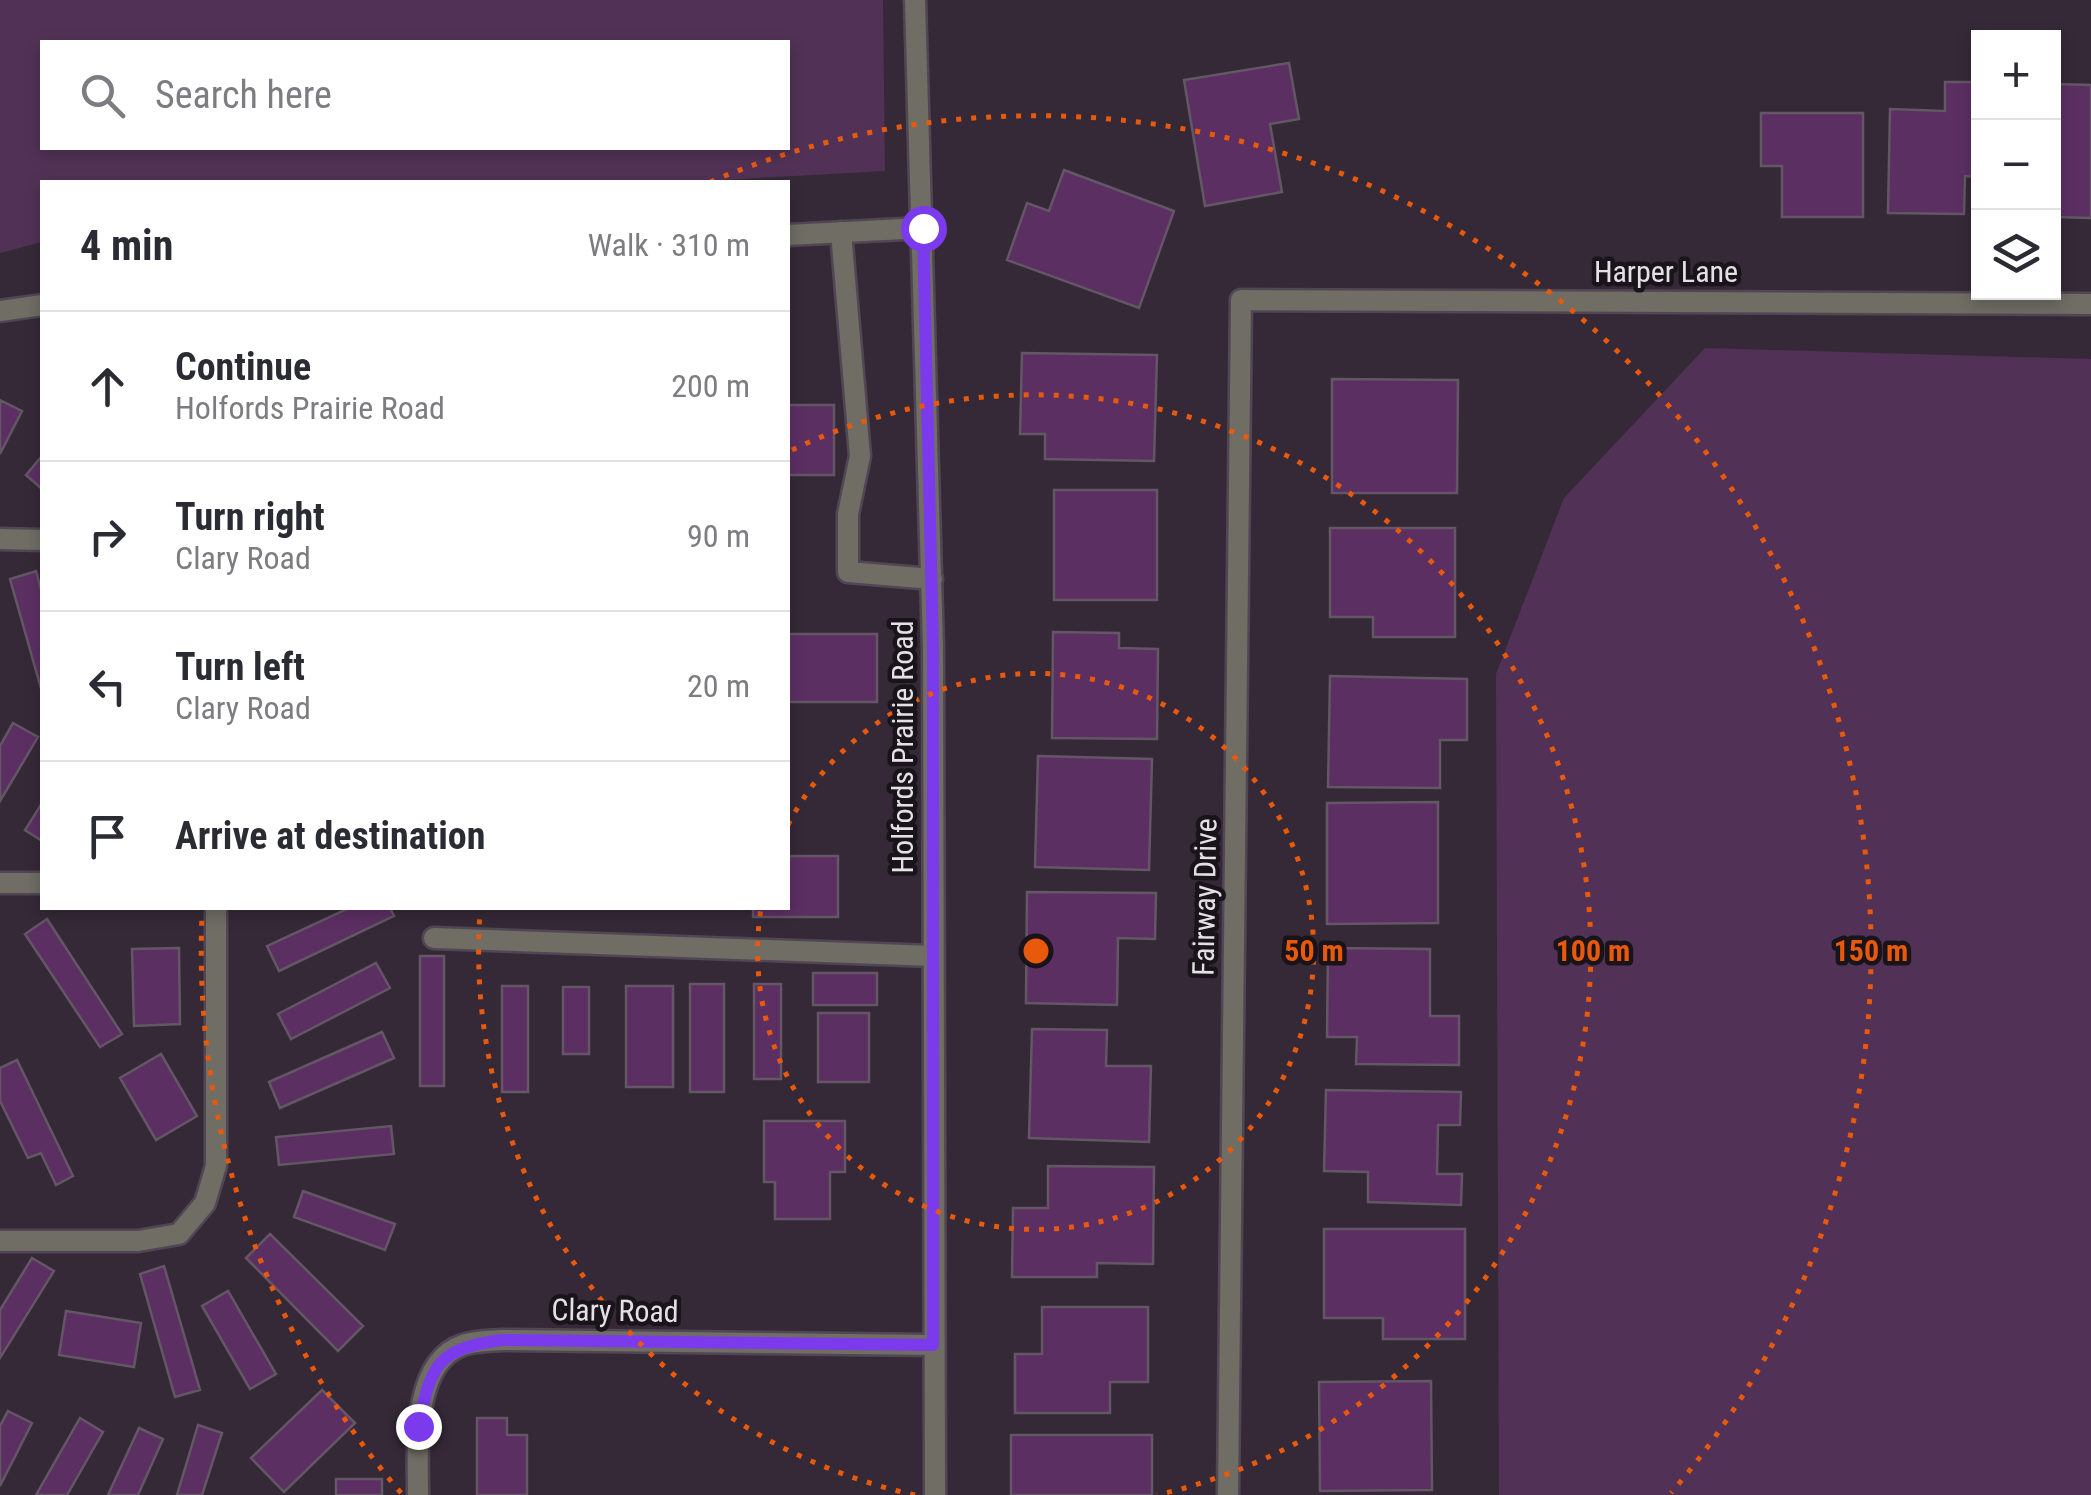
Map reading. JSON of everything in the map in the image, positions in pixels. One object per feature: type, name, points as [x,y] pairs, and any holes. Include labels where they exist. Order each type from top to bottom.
[{"type":"street","name":"Holfords Prairie Road","points":[[915,0],[932,578],[935,1495]]},
{"type":"street","points":[[790,235],[923,228]]},
{"type":"street","points":[[841,232],[860,456],[848,514],[848,572],[932,578]]},
{"type":"street","name":"Harper Lane","points":[[1241,300],[2091,304]]},
{"type":"street","name":"Fairway Drive","points":[[1228,1495],[1241,300]]},
{"type":"street","points":[[0,310],[40,305]]},
{"type":"street","points":[[0,539],[40,540]]},
{"type":"street","points":[[0,883],[40,883]]},
{"type":"street","points":[[0,1241],[138,1241],[179,1234],[205,1203],[216,1166],[216,910]]},
{"type":"street","points":[[434,938],[933,956]]},
{"type":"street","name":"Clary Road","points":[[418,1495],[418,1426],[429,1376],[459,1346],[502,1340],[933,1345]]},
{"type":"shaded area","points":[[0,0],[883,0],[885,171],[721,180],[40,180],[40,243],[0,253]]},
{"type":"shaded area","points":[[1705,348],[2091,359],[2091,1495],[1499,1495],[1496,674],[1564,498]]},
{"type":"building","points":[[1289,63],[1299,119],[1270,124],[1282,192],[1205,206],[1184,80]]},
{"type":"building","points":[[1945,82],[1971,82],[1971,176],[1965,176],[1964,214],[1888,213],[1890,109],[1945,111]]},
{"type":"building","points":[[2061,84],[2091,85],[2091,218],[2061,217]]},
{"type":"building","points":[[1761,113],[1863,113],[1863,217],[1782,217],[1782,166],[1761,166]]},
{"type":"building","points":[[1064,170],[1174,211],[1139,308],[1007,260],[1027,203],[1049,211]]},
{"type":"building","points":[[1022,353],[1157,355],[1154,461],[1045,459],[1045,434],[1020,434]]},
{"type":"building","points":[[1332,379],[1458,380],[1457,493],[1332,493]]},
{"type":"building","points":[[0,400],[22,411],[0,454]]},
{"type":"building","points":[[790,405],[834,405],[834,475],[790,475]]},
{"type":"building","points":[[40,458],[40,487],[26,475]]},
{"type":"building","points":[[1054,490],[1157,490],[1157,600],[1054,600]]},
{"type":"building","points":[[1330,528],[1455,528],[1455,637],[1373,637],[1373,617],[1330,617]]},
{"type":"building","points":[[36,571],[40,586],[40,685],[10,579]]},
{"type":"building","points":[[1053,632],[1119,633],[1119,648],[1158,649],[1157,739],[1052,738]]},
{"type":"building","points":[[790,634],[877,634],[877,702],[790,702]]},
{"type":"building","points":[[1330,676],[1467,679],[1467,740],[1440,740],[1440,788],[1328,787]]},
{"type":"building","points":[[13,723],[38,737],[0,801],[0,746]]},
{"type":"building","points":[[1038,756],[1152,759],[1149,870],[1035,867]]},
{"type":"building","points":[[1438,802],[1438,923],[1327,924],[1327,803]]},
{"type":"building","points":[[40,806],[40,840],[25,830]]},
{"type":"building","points":[[790,856],[838,856],[838,917],[753,917],[753,910],[790,910]]},
{"type":"building","points":[[1027,892],[1156,893],[1155,939],[1118,938],[1117,1005],[1026,1003]]},
{"type":"building","points":[[345,910],[391,910],[394,916],[279,971],[267,946]]},
{"type":"building","points":[[47,919],[122,1034],[100,1047],[25,934]]},
{"type":"building","points":[[179,948],[180,1024],[134,1026],[132,949]]},
{"type":"building","points":[[1328,948],[1430,949],[1430,1016],[1459,1016],[1459,1065],[1356,1064],[1357,1037],[1327,1037]]},
{"type":"building","points":[[420,956],[444,956],[444,1086],[420,1086]]},
{"type":"building","points":[[376,963],[390,988],[291,1039],[278,1014]]},
{"type":"building","points":[[813,973],[877,973],[877,1005],[813,1005]]},
{"type":"building","points":[[690,984],[724,984],[724,1092],[690,1092]]},
{"type":"building","points":[[754,984],[781,984],[781,1079],[754,1079]]},
{"type":"building","points":[[502,986],[528,986],[528,1092],[502,1092]]},
{"type":"building","points":[[626,986],[673,986],[673,1087],[626,1087]]},
{"type":"building","points":[[563,987],[589,987],[589,1054],[563,1054]]},
{"type":"building","points":[[818,1013],[869,1013],[869,1082],[818,1082]]},
{"type":"building","points":[[1032,1029],[1107,1030],[1106,1066],[1151,1066],[1149,1142],[1029,1138]]},
{"type":"building","points":[[382,1032],[394,1058],[280,1108],[269,1082]]},
{"type":"building","points":[[161,1054],[197,1116],[156,1140],[120,1078]]},
{"type":"building","points":[[17,1060],[73,1176],[56,1185],[41,1153],[28,1158],[0,1101],[0,1068]]},
{"type":"building","points":[[1326,1090],[1461,1092],[1460,1125],[1438,1125],[1437,1174],[1462,1174],[1461,1205],[1368,1202],[1368,1172],[1324,1171]]},
{"type":"building","points":[[764,1121],[845,1121],[845,1172],[830,1172],[830,1219],[775,1219],[775,1182],[764,1182]]},
{"type":"building","points":[[391,1126],[394,1154],[279,1165],[276,1137]]},
{"type":"building","points":[[1048,1166],[1154,1167],[1153,1264],[1097,1263],[1097,1277],[1012,1277],[1013,1208],[1048,1208]]},
{"type":"building","points":[[303,1191],[395,1224],[385,1250],[294,1217]]},
{"type":"building","points":[[1324,1229],[1465,1229],[1465,1339],[1383,1339],[1383,1318],[1324,1318]]},
{"type":"building","points":[[270,1234],[363,1326],[338,1351],[246,1258]]},
{"type":"building","points":[[32,1258],[54,1271],[0,1358],[0,1310]]},
{"type":"building","points":[[164,1266],[200,1390],[175,1397],[140,1274]]},
{"type":"building","points":[[228,1291],[276,1374],[250,1389],[202,1306]]},
{"type":"building","points":[[1042,1307],[1148,1307],[1148,1382],[1110,1382],[1110,1413],[1015,1413],[1015,1354],[1042,1354]]},
{"type":"building","points":[[66,1311],[141,1323],[134,1367],[59,1355]]},
{"type":"building","points":[[1431,1381],[1432,1490],[1320,1491],[1319,1382]]},
{"type":"building","points":[[322,1390],[355,1423],[284,1492],[251,1458]]},
{"type":"building","points":[[8,1411],[32,1423],[0,1486],[0,1426]]},
{"type":"building","points":[[80,1418],[103,1432],[67,1495],[36,1495]]},
{"type":"building","points":[[477,1418],[507,1418],[507,1435],[527,1435],[527,1495],[477,1495]]},
{"type":"building","points":[[198,1425],[222,1433],[202,1495],[177,1495]]},
{"type":"building","points":[[139,1428],[163,1439],[138,1495],[108,1495]]},
{"type":"building","points":[[1011,1435],[1152,1435],[1152,1495],[1011,1495]]},
{"type":"building","points":[[336,1479],[382,1479],[382,1495],[336,1495]]},
{"type":"route","points":[[418,1426],[429,1376],[459,1346],[502,1340],[933,1345],[933,648],[923,228]]}]
